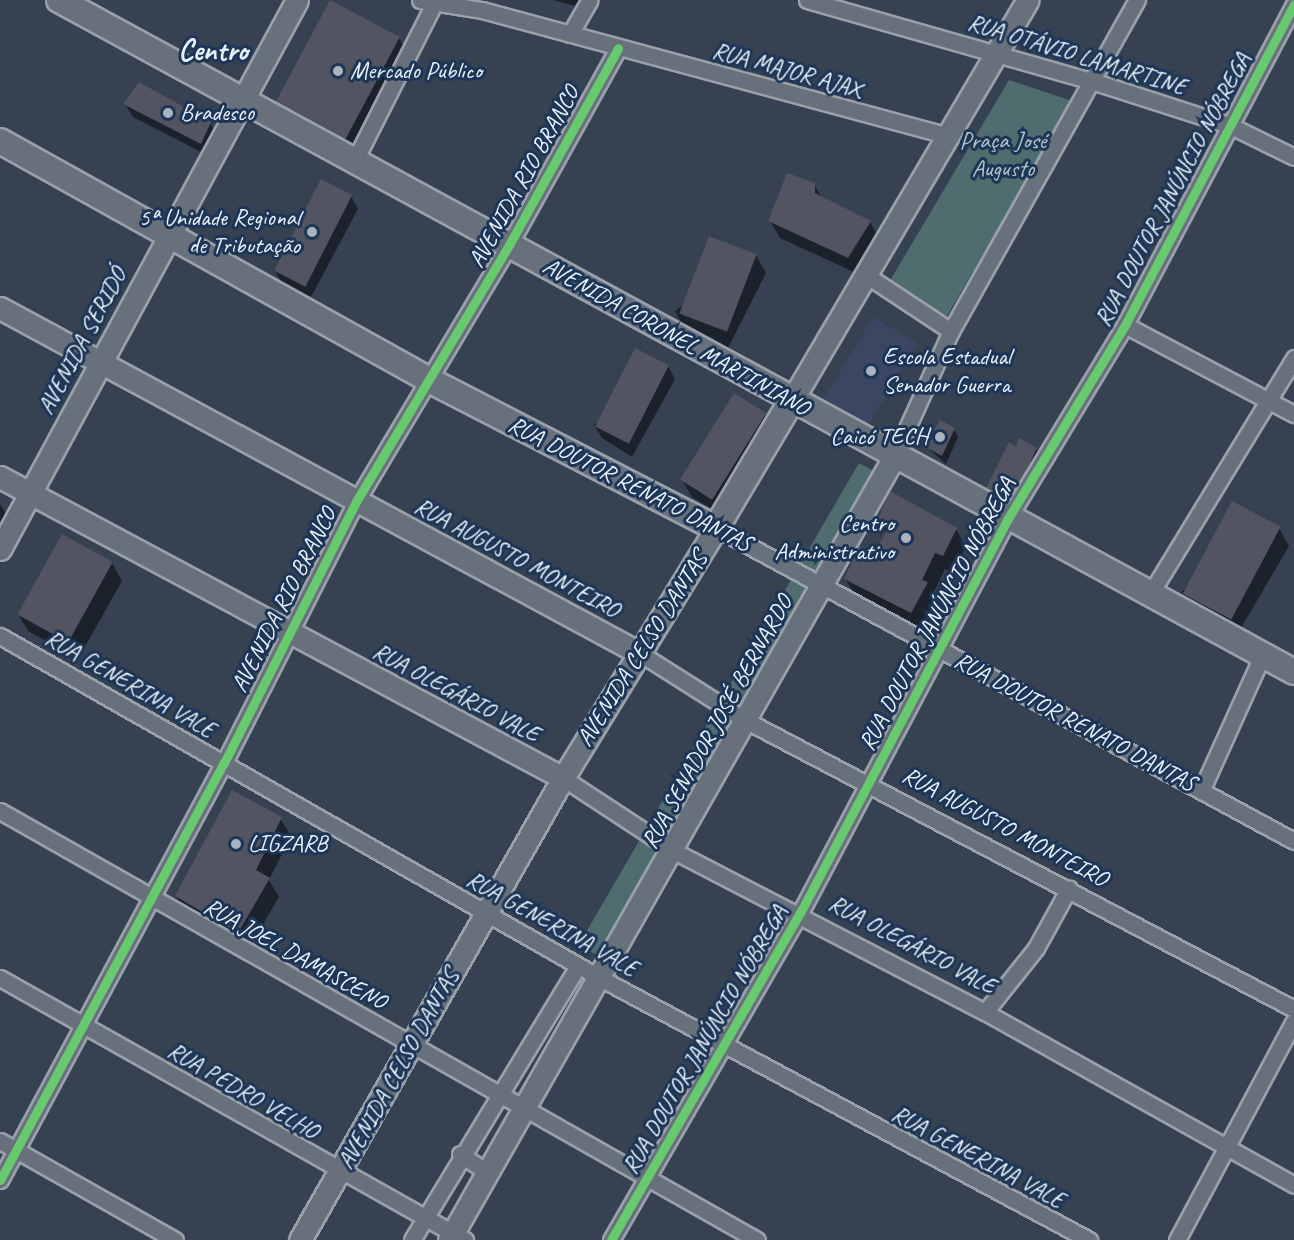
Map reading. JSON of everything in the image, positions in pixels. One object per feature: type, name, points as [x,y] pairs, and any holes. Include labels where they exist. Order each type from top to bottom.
[{"type":"main road","name":"AVENIDA CORONEL MARTINIANO","points":[[59,0],[792,400],[1007,520],[1294,672]]},
{"type":"main road","name":"AVENIDA SERIDÓ","points":[[0,549],[167,234],[243,101],[297,0]]},
{"type":"main road","name":"AVENIDA CELSO DANTAS","points":[[300,1240],[341,1172],[409,1045],[563,778],[641,654],[866,275],[945,135],[1028,0]]},
{"type":"main road","name":"RUA DOUTOR RENATO DANTAS","points":[[0,141],[431,381],[716,528]]},
{"type":"main road","name":"RUA AUGUSTO MONTEIRO","points":[[0,308],[641,654]]},
{"type":"main road","name":"RUA SENADOR JOSÉ BERNARDO","points":[[455,1238],[487,1172],[674,851],[745,720],[894,457]]},
{"type":"main road","name":"RUA OLEGÁRIO VALE","points":[[0,477],[287,633],[563,778]]},
{"type":"street","points":[[570,34],[590,0]]},
{"type":"street","name":"RUA OTÁVIO LAMARTINE","points":[[807,0],[1092,81],[1228,125],[1294,157]]},
{"type":"street","name":"RUA SENADOR JOSÉ BERNARDO","points":[[894,457],[951,331],[1137,0]]},
{"type":"street","points":[[354,162],[430,1]]},
{"type":"street","name":"RUA MAJOR AJAX","points":[[430,1],[482,10],[945,135]]},
{"type":"street","name":"RUA DOUTOR JANÚNCIO NÓBREGA","points":[[611,1240],[650,1177],[723,1042],[800,914],[941,650],[1007,520],[1125,325],[1228,125],[1294,5]]},
{"type":"street","name":"AVENIDA RIO BRANCO","points":[[0,1180],[84,1026],[149,898],[224,763],[287,633],[357,500],[431,381],[509,246],[618,48]]},
{"type":"street","points":[[866,275],[951,331]]},
{"type":"street","points":[[1125,325],[1294,414]]},
{"type":"street","points":[[1149,596],[1270,401],[1294,358]]},
{"type":"street","name":"RUA DOUTOR RENATO DANTAS","points":[[716,528],[1202,789],[1294,841]]},
{"type":"street","name":"RUA GENERINA VALE","points":[[0,636],[578,966],[723,1042],[810,1094],[1089,1240]]},
{"type":"street","name":"RUA AUGUSTO MONTEIRO","points":[[641,654],[745,720],[1069,888],[1294,1009]]},
{"type":"street","points":[[1202,789],[1262,656]]},
{"type":"street","name":"RUA OLEGÁRIO VALE","points":[[563,778],[674,851],[800,914],[985,1012],[1294,1185]]},
{"type":"street","name":"RUA JOEL DAMASCENO","points":[[0,812],[496,1095],[650,1177],[757,1240]]},
{"type":"street","points":[[985,1012],[1036,948],[1069,888]]},
{"type":"street","points":[[412,1240],[460,1154],[578,966]]},
{"type":"street","name":"RUA PEDRO VELHO","points":[[0,978],[424,1218],[455,1238]]},
{"type":"street","points":[[1177,1240],[1225,1146],[1294,1021]]},
{"type":"street","points":[[537,1033],[560,1046]]},
{"type":"street","points":[[0,1141],[175,1240]]},
{"type":"street","points":[[460,1154],[487,1172]]},
{"type":"shaded area","name":"Escola Estadual Senador Guerra","points":[[873,317],[918,344],[868,426],[824,399]]},
{"type":"green space","name":"Praça José Augusto","points":[[1009,80],[1069,100],[1069,109],[947,316],[888,284]]},
{"type":"green space","points":[[859,463],[881,475],[606,959],[578,946]]},
{"type":"building","name":"Mercado Público","points":[[330,0],[400,37],[345,140],[275,103]]},
{"type":"building","name":"Bradesco","points":[[139,82],[211,122],[201,144],[123,104]]},
{"type":"building","points":[[787,173],[815,183],[815,193],[871,221],[848,258],[768,221]]},
{"type":"building","name":"5ª Unidade Regional de Tributação","points":[[321,179],[352,195],[305,287],[274,271]]},
{"type":"building","points":[[709,236],[757,254],[727,332],[679,313]]},
{"type":"building","points":[[635,348],[669,365],[629,444],[595,426]]},
{"type":"building","points":[[734,393],[766,413],[712,500],[680,480]]},
{"type":"building","name":"Caicó TECH","points":[[940,420],[955,428],[942,456],[924,446]]},
{"type":"building","points":[[1019,438],[1037,448],[1011,504],[986,488],[1009,442],[1016,447]]},
{"type":"building","points":[[890,491],[957,528],[943,556],[935,553],[922,580],[928,582],[911,613],[844,579],[859,547],[875,554],[888,527],[877,521]]},
{"type":"building","points":[[1232,501],[1281,527],[1231,620],[1183,594]]},
{"type":"building","points":[[62,534],[113,562],[68,643],[17,614]]},
{"type":"building","name":"LIGZARB","points":[[232,790],[282,817],[256,870],[270,878],[238,933],[175,896]]},
{"type":"cycle path","points":[[611,1240],[800,913],[1007,520],[1125,325],[1294,5]]},
{"type":"cycle path","points":[[0,1180],[224,763],[357,500],[509,245],[618,48]]},
{"type":"place","name":"Mercado Público","points":[[338,71]]},
{"type":"place","name":"Bradesco","points":[[168,113]]},
{"type":"place","name":"5ª Unidade Regional de Tributação","points":[[312,232]]},
{"type":"place","name":"Escola Estadual Senador Guerra","points":[[871,371]]},
{"type":"place","name":"Caicó TECH","points":[[940,437]]},
{"type":"place","name":"Centro Administrativo","points":[[906,538]]},
{"type":"place","name":"LIGZARB","points":[[236,844]]},
{"type":"district","name":"Centro","points":[[213,50]]}]
